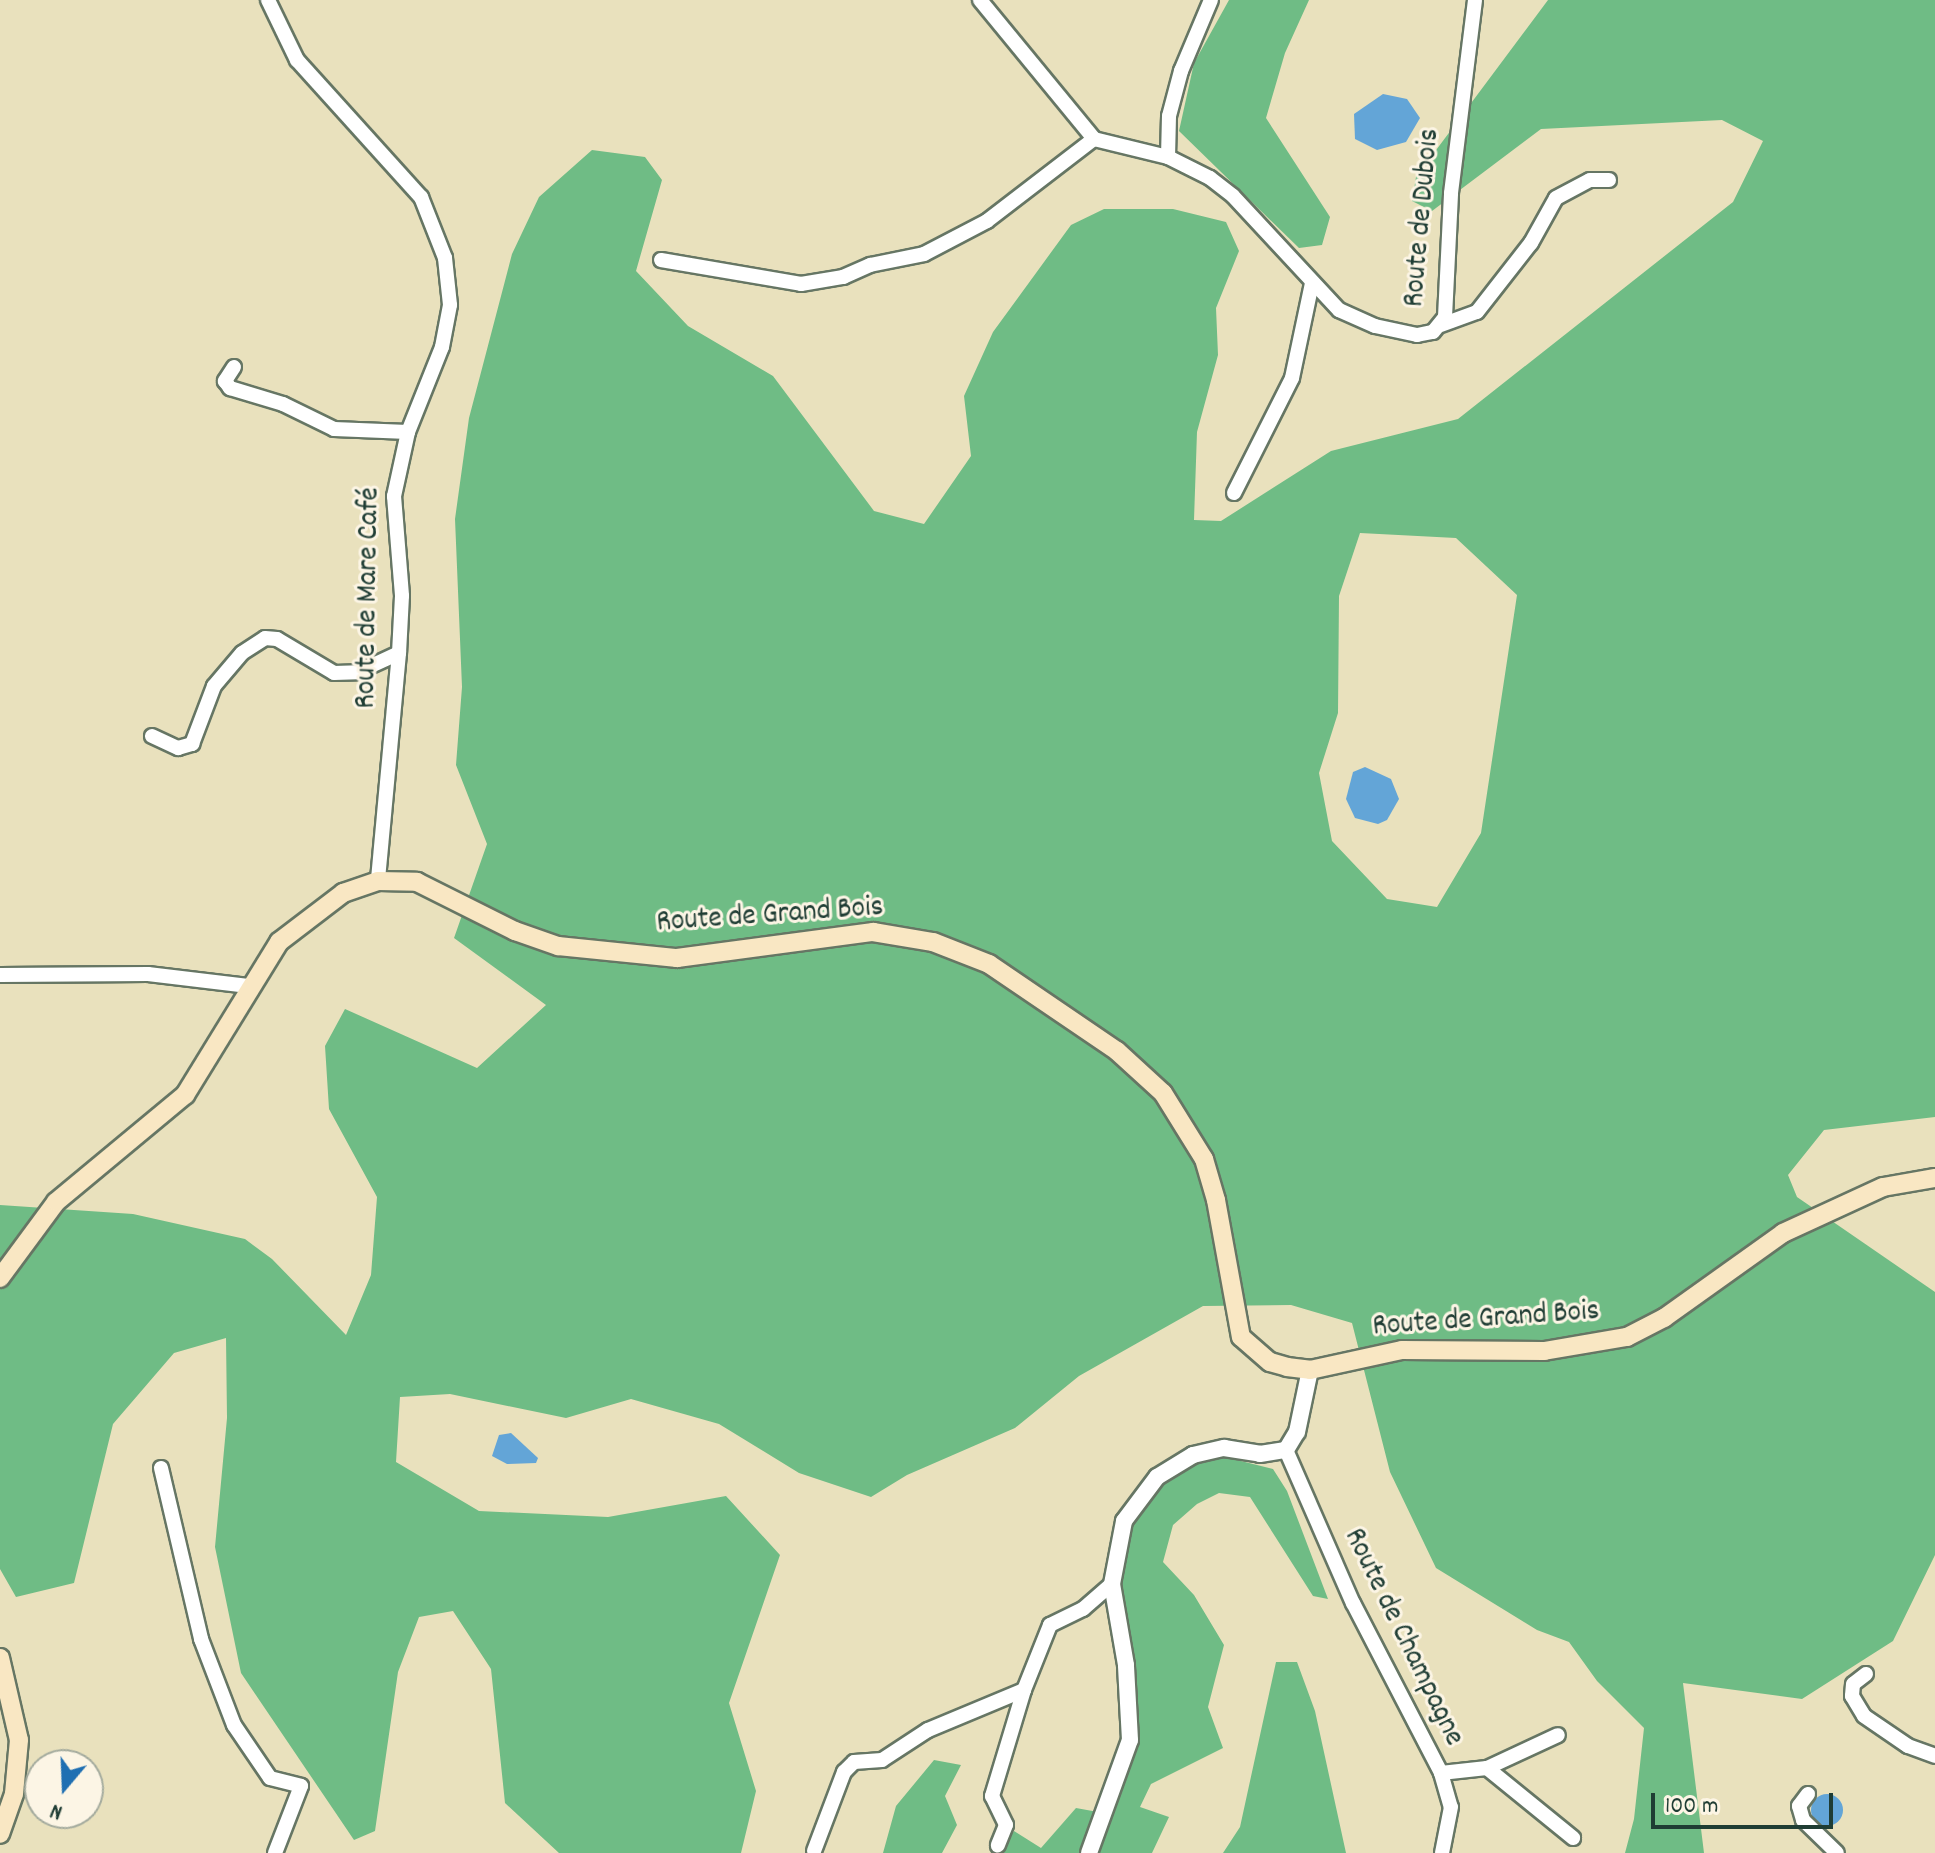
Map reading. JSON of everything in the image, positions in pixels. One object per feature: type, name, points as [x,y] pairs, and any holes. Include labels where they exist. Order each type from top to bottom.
[{"type":"main road","name":"Route de Grand Bois","points":[[0,1278],[56,1202],[185,1095],[219,1048],[248,986],[279,942],[312,913],[343,893],[378,881],[417,882],[515,931],[558,946],[677,958],[873,932],[933,942],[989,964],[1117,1051],[1163,1093],[1204,1159],[1216,1200],[1241,1337],[1270,1362],[1310,1370],[1402,1350],[1544,1351],[1627,1337],[1664,1318],[1783,1233],[1883,1187],[1935,1178]]},
{"type":"main road","points":[[0,1658],[19,1740],[14,1794],[0,1834]]},
{"type":"street","name":"Route de Mare Café","points":[[268,0],[297,60],[421,197],[445,258],[450,305],[442,347],[408,432],[394,496],[402,596],[378,881]]},
{"type":"street","points":[[661,260],[801,284],[843,277],[870,265],[924,254],[987,221],[1094,139],[980,0]]},
{"type":"street","points":[[1168,157],[1169,116],[1181,71],[1211,0]]},
{"type":"street","name":"Route de Dubois","points":[[1094,139],[1168,157],[1233,196],[1339,310],[1375,326],[1417,335],[1441,325],[1475,0]]},
{"type":"street","points":[[1441,325],[1477,312],[1531,243],[1556,198],[1590,180],[1609,180]]},
{"type":"street","points":[[1234,493],[1292,378],[1312,283]]},
{"type":"street","points":[[234,367],[225,381],[230,388],[283,404],[334,429],[408,432]]},
{"type":"street","points":[[152,736],[178,748],[192,744],[214,686],[242,653],[265,638],[277,639],[334,673],[358,672],[399,653]]},
{"type":"street","points":[[0,975],[148,974],[248,986]]},
{"type":"street","points":[[1089,1853],[1130,1740],[1126,1665],[1112,1584],[1124,1521],[1170,1467],[1224,1448],[1260,1454],[1286,1450],[1297,1432],[1310,1370]]},
{"type":"street","name":"Route de Champagne","points":[[1286,1450],[1353,1603],[1441,1773],[1451,1807],[1442,1853]]},
{"type":"street","points":[[161,1468],[196,1624],[234,1725],[270,1778],[301,1786],[275,1853]]},
{"type":"street","points":[[998,1845],[1006,1825],[992,1796],[1024,1690],[1050,1625],[1083,1609],[1112,1584]]},
{"type":"street","points":[[1866,1674],[1853,1684],[1854,1704],[1885,1733],[1935,1756]]},
{"type":"street","points":[[814,1851],[844,1772],[854,1762],[882,1760],[928,1730],[1024,1690]]},
{"type":"street","points":[[1441,1773],[1487,1768],[1558,1735]]},
{"type":"street","points":[[1487,1768],[1573,1838]]},
{"type":"street","points":[[1808,1794],[1799,1806],[1803,1820],[1837,1853]]},
{"type":"green space","points":[[1229,0],[1309,0],[1285,53],[1266,118],[1330,217],[1322,245],[1299,248],[1179,131],[1194,63]]},
{"type":"green space","points":[[1548,0],[1935,0],[1935,1117],[1824,1130],[1788,1175],[1797,1197],[1935,1292],[1935,1555],[1893,1641],[1802,1699],[1683,1683],[1704,1853],[1625,1853],[1634,1819],[1644,1728],[1597,1681],[1569,1642],[1537,1630],[1436,1568],[1390,1472],[1352,1323],[1291,1305],[1203,1306],[1079,1376],[1015,1428],[907,1475],[871,1497],[799,1473],[719,1424],[631,1399],[566,1418],[450,1394],[400,1397],[396,1462],[479,1511],[608,1517],[726,1496],[780,1555],[729,1703],[756,1791],[741,1853],[559,1853],[505,1803],[491,1669],[453,1611],[419,1617],[398,1672],[375,1831],[354,1840],[241,1673],[215,1547],[227,1418],[226,1338],[174,1353],[113,1424],[74,1583],[16,1597],[0,1569],[0,1205],[133,1214],[245,1239],[272,1259],[346,1335],[371,1275],[377,1197],[329,1109],[325,1046],[345,1009],[477,1068],[546,1005],[454,938],[487,844],[456,765],[462,687],[455,519],[469,418],[512,254],[539,197],[592,150],[645,157],[662,180],[636,271],[688,326],[773,376],[874,511],[924,524],[971,456],[964,396],[993,332],[1071,225],[1104,209],[1173,209],[1226,222],[1239,251],[1216,308],[1218,355],[1197,432],[1194,520],[1221,521],[1331,451],[1458,419],[1733,202],[1763,141],[1722,120],[1541,129],[1432,211],[1412,201],[1416,177]],"holes":[[[1360,533],[1456,538],[1517,595],[1481,833],[1437,907],[1387,899],[1332,841],[1319,773],[1338,713],[1339,596]]]},
{"type":"green space","points":[[1225,1457],[1273,1469],[1287,1491],[1328,1599],[1313,1596],[1250,1497],[1219,1493],[1197,1504],[1173,1525],[1163,1562],[1194,1595],[1224,1645],[1208,1707],[1223,1748],[1151,1784],[1140,1807],[1169,1817],[1152,1853],[1000,1853],[1014,1831],[1041,1848],[1076,1808],[1098,1812],[1135,1741],[1116,1585],[1121,1542],[1161,1482],[1189,1466]]},
{"type":"green space","points":[[1276,1662],[1297,1662],[1315,1711],[1346,1853],[1223,1853],[1240,1827]]},
{"type":"green space","points":[[934,1760],[961,1765],[945,1796],[957,1825],[942,1853],[883,1853],[896,1806]]},
{"type":"water","points":[[1383,94],[1407,99],[1420,118],[1406,142],[1377,150],[1355,139],[1354,114]]},
{"type":"water","points":[[1365,767],[1391,779],[1399,799],[1387,820],[1378,824],[1355,818],[1346,799],[1353,772]]},
{"type":"water","points":[[511,1433],[538,1458],[536,1463],[507,1464],[492,1456],[499,1435]]},
{"type":"water","points":[[1827,1794],[1838,1799],[1843,1810],[1838,1821],[1827,1826],[1816,1821],[1811,1810],[1816,1799]]}]
